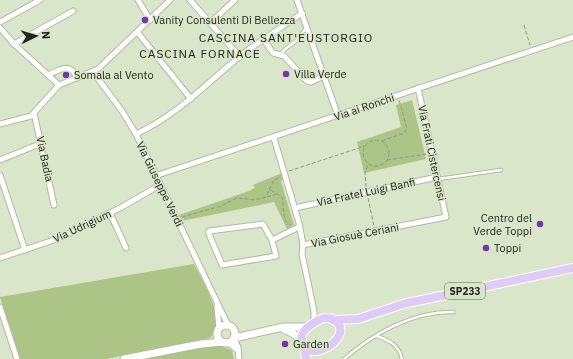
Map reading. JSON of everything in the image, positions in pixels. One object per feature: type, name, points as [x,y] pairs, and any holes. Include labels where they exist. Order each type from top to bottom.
[{"type":"main road","name":"SP233","points":[[311,325],[323,318],[333,320],[358,319],[402,304],[573,268]]},
{"type":"main road","name":"SP233","points":[[313,359],[334,344],[340,336],[358,319]]},
{"type":"main road","points":[[333,320],[340,327],[340,336]]},
{"type":"main road","points":[[306,359],[305,349],[301,341],[302,334],[311,325]]},
{"type":"main road","points":[[305,349],[311,353],[320,354]]},
{"type":"street","points":[[0,22],[40,0]]},
{"type":"street","points":[[138,0],[150,20]]},
{"type":"street","points":[[0,124],[26,118],[34,113],[42,102],[59,85],[94,72],[105,64],[170,0]]},
{"type":"street","points":[[190,0],[240,57]]},
{"type":"street","points":[[210,23],[235,0]]},
{"type":"street","points":[[297,0],[338,116]]},
{"type":"street","points":[[14,44],[73,11]]},
{"type":"street","points":[[136,134],[158,124],[191,99],[263,39],[302,13]]},
{"type":"street","points":[[0,28],[14,44],[59,85]]},
{"type":"street","points":[[138,33],[191,99]]},
{"type":"street","name":"Via ai Ronchi","points":[[155,176],[274,138],[418,88],[573,37]]},
{"type":"street","points":[[263,39],[273,53],[284,56],[302,77],[309,82],[324,76]]},
{"type":"street","points":[[48,75],[63,67],[70,67],[77,78]]},
{"type":"street","name":"Via Giuseppe Verdi","points":[[94,72],[122,111],[136,134],[228,326]]},
{"type":"street","name":"Via Frati Cistercensi","points":[[418,88],[446,218]]},
{"type":"street","name":"Via Badia","points":[[34,113],[42,143],[54,205]]},
{"type":"street","name":"Via Giosuè Ceriani","points":[[274,138],[295,208],[303,245],[446,218]]},
{"type":"street","points":[[0,160],[42,143]]},
{"type":"street","points":[[0,175],[25,250]]},
{"type":"street","name":"Via Fratel Luigi Banfi","points":[[295,208],[438,178]]},
{"type":"street","name":"Via Udrigium","points":[[0,258],[60,238],[110,213],[160,185]]},
{"type":"street","points":[[110,213],[126,248]]},
{"type":"street","points":[[263,224],[272,240],[276,256],[222,265],[209,234],[210,232],[263,224]]},
{"type":"street","points":[[272,240],[299,225]]},
{"type":"street","points":[[124,359],[280,328],[311,325],[314,311],[302,254],[303,245]]},
{"type":"street","name":"Via Giuseppe Verdi","points":[[217,303],[219,331]]},
{"type":"street","points":[[0,308],[17,359]]},
{"type":"street","points":[[201,344],[219,331],[223,326],[228,326],[239,357]]},
{"type":"street","points":[[280,328],[294,334],[301,341]]},
{"type":"street","points":[[219,331],[219,338],[231,338]]},
{"type":"lane","points":[[281,55],[282,52],[295,42],[301,32],[308,28]]},
{"type":"lane","points":[[438,178],[501,170]]},
{"type":"lane","points":[[344,359],[376,336],[421,315],[440,312],[454,312]]},
{"type":"lane","points":[[376,336],[391,342],[398,348],[402,359]]},
{"type":"path","points":[[524,25],[532,50]]},
{"type":"path","points":[[266,198],[274,180],[288,174],[288,172],[365,146],[372,141],[382,141],[404,133],[407,130],[398,96]]},
{"type":"path","points":[[382,141],[388,149],[386,160]]},
{"type":"path","points":[[365,146],[363,154],[370,164],[378,165],[386,160],[432,153]]},
{"type":"path","points":[[270,190],[283,199],[283,213],[286,220],[290,224],[299,225]]},
{"type":"path","points":[[179,218],[221,206],[237,198],[255,200],[277,194]]},
{"type":"green space","points":[[412,100],[426,159],[364,173],[357,142],[401,127],[396,105]]},
{"type":"green space","points":[[282,173],[284,179],[281,181],[294,225],[287,229],[274,202],[182,221],[179,215],[249,191],[255,188],[253,185]]},
{"type":"green space","points":[[194,264],[208,290],[215,312],[217,322],[215,331],[210,338],[106,359],[19,359],[0,297]]},
{"type":"green space","points":[[216,345],[232,350],[234,359],[145,359]]},
{"type":"place","name":"Vanity Consulenti Di Bellezza","points":[[145,20]]},
{"type":"place","name":"Villa Verde","points":[[286,74]]},
{"type":"place","name":"Somala al Vento","points":[[66,75]]},
{"type":"place","name":"Centro del Verde Toppi","points":[[540,224]]},
{"type":"place","name":"Toppi","points":[[486,248]]},
{"type":"place","name":"Garden","points":[[285,344]]},
{"type":"district","name":"CASCINA SANT'EUSTORGIO","points":[[286,37]]},
{"type":"district","name":"CASCINA FORNACE","points":[[200,53]]}]
